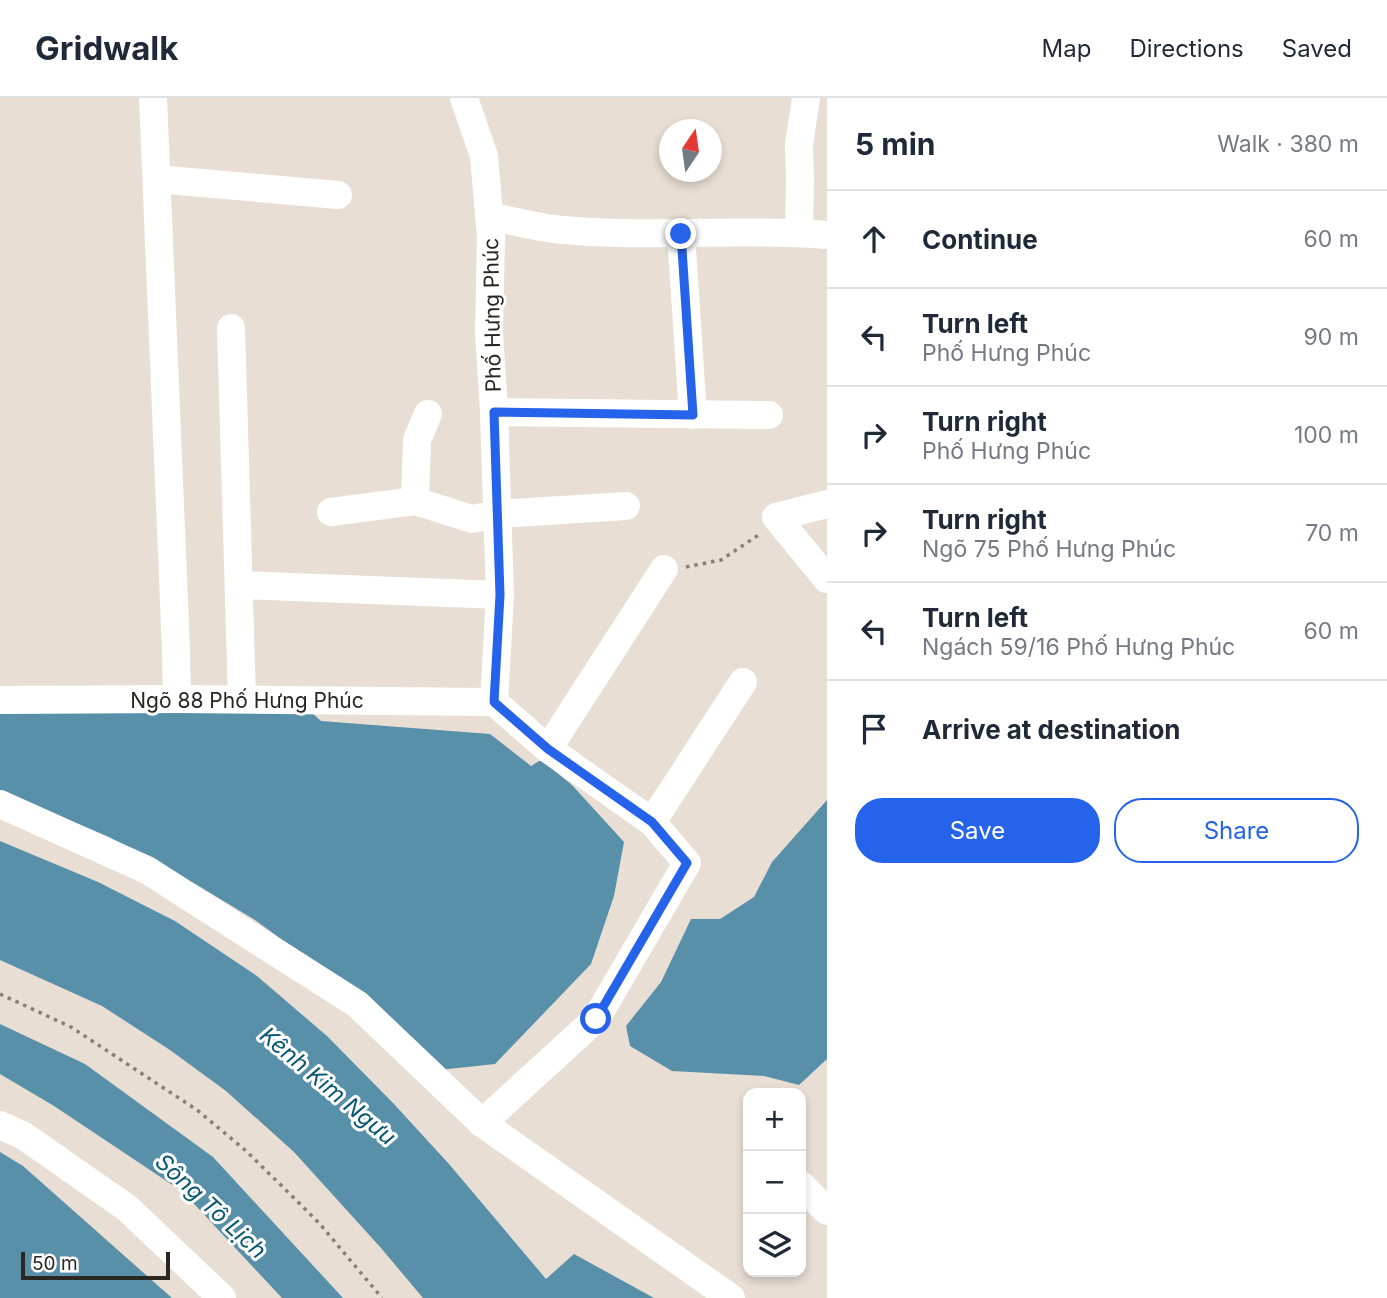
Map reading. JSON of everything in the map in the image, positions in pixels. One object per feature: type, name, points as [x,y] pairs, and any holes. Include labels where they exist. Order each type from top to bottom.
[{"type":"street","points":[[153,98],[177,699]]},
{"type":"street","name":"Phố Hưng Phúc","points":[[464,98],[484,156],[491,237],[489,333],[500,595],[494,702]]},
{"type":"street","points":[[799,233],[799,145],[806,98]]},
{"type":"street","points":[[157,179],[338,195]]},
{"type":"street","points":[[489,216],[562,230],[827,235]]},
{"type":"street","points":[[681,234],[693,415]]},
{"type":"street","points":[[231,328],[242,699]]},
{"type":"street","points":[[494,412],[769,415]]},
{"type":"street","points":[[415,502],[417,440],[428,414]]},
{"type":"street","points":[[331,512],[415,502],[472,519],[498,514],[626,506]]},
{"type":"street","points":[[827,504],[776,517],[827,579]]},
{"type":"street","points":[[548,749],[664,569]]},
{"type":"street","points":[[239,585],[500,595]]},
{"type":"street","points":[[652,822],[743,682]]},
{"type":"street","name":"Ngõ 88 Phố Hưng Phúc","points":[[0,700],[494,702]]},
{"type":"street","points":[[482,1123],[596,1019],[687,863],[652,822],[548,749],[494,702]]},
{"type":"street","points":[[0,804],[147,870],[357,1004],[482,1123],[731,1298]]},
{"type":"street","points":[[0,1125],[24,1136],[127,1208],[222,1298]]},
{"type":"street","points":[[806,1190],[827,1211]]},
{"type":"path","points":[[664,569],[721,560],[757,537],[776,517]]},
{"type":"path","points":[[0,994],[71,1027],[197,1110],[245,1150],[296,1200],[383,1298]]},
{"type":"water","points":[[0,713],[312,713],[321,721],[490,734],[531,766],[541,760],[572,785],[624,842],[614,896],[591,964],[495,1064],[439,1070],[344,985],[255,920],[109,837],[0,791]]},
{"type":"water","points":[[827,800],[827,1059],[799,1085],[764,1076],[672,1071],[630,1046],[626,1026],[661,982],[691,919],[720,919],[754,897],[772,862]]},
{"type":"water","name":"Kênh Kim Ngưu","points":[[0,841],[98,882],[175,921],[257,976],[327,1036],[393,1103],[449,1164],[546,1279],[574,1254],[654,1298],[423,1298],[294,1152],[226,1091],[170,1050],[102,1006],[0,960]]},
{"type":"water","name":"Sông Tô Lịch","points":[[0,1024],[85,1064],[213,1157],[343,1298],[282,1298],[183,1192],[54,1106],[0,1074]]},
{"type":"water","points":[[0,1152],[23,1166],[172,1298],[0,1298]]},
{"type":"route","points":[[596,1019],[687,863],[652,822],[548,749],[494,702],[500,595],[494,412],[693,415],[681,234]]}]
